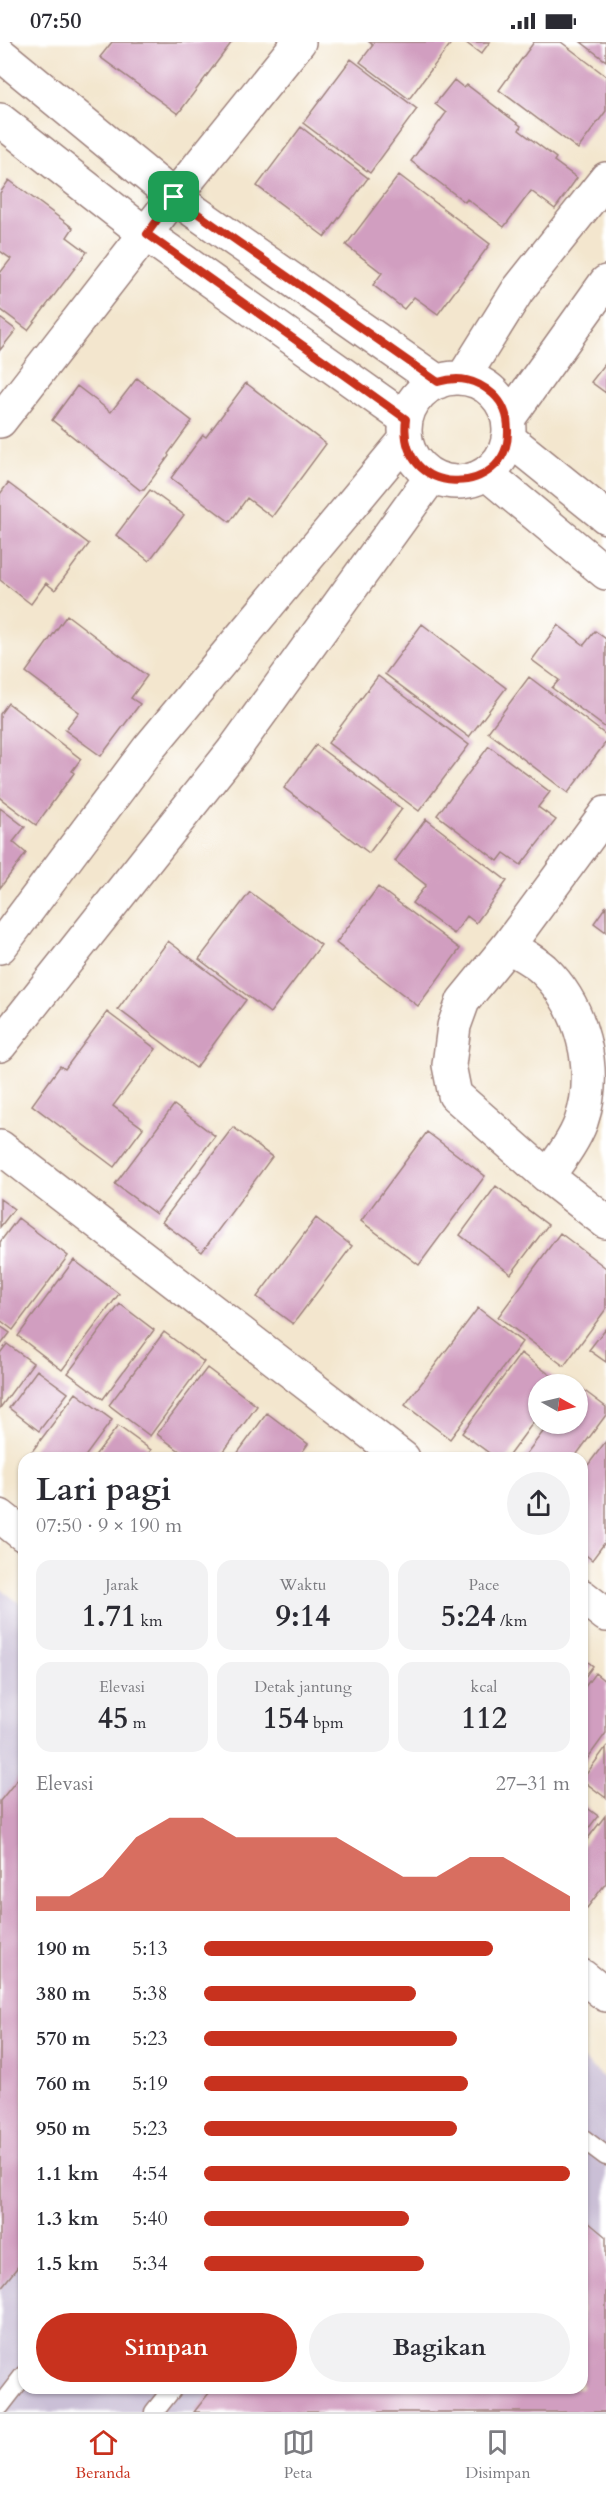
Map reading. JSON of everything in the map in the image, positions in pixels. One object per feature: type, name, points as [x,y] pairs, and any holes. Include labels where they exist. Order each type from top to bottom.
[{"type":"street","points":[[0,421],[174,197],[299,42]]},
{"type":"street","points":[[0,54],[174,197],[450,380],[483,386],[499,399],[508,428],[606,517]]},
{"type":"street","points":[[0,120],[406,429],[415,461],[432,476],[460,483],[487,474],[501,458],[508,428],[606,282]]},
{"type":"street","points":[[0,947],[149,748],[406,429],[412,403],[424,391],[450,380],[606,178]]},
{"type":"street","points":[[487,474],[606,573]]},
{"type":"street","points":[[0,1045],[233,751],[432,476]]},
{"type":"street","points":[[606,813],[508,946],[463,1001],[454,1026],[449,1065],[454,1095],[547,1176],[606,1222]]},
{"type":"street","points":[[508,946],[542,969],[562,993],[568,1001],[584,1040],[589,1081],[581,1122],[561,1159],[547,1176]]},
{"type":"street","points":[[0,1147],[395,1452]]},
{"type":"street","points":[[0,1516],[18,1530]]},
{"type":"street","points":[[588,1601],[606,1615]]},
{"type":"street","points":[[588,1981],[606,1995]]},
{"type":"lane","points":[[588,2143],[606,2157]]},
{"type":"lane","points":[[0,2406],[18,2383]]},
{"type":"lane","points":[[154,2412],[168,2394]]},
{"type":"shaded area","points":[[0,1588],[18,1602],[18,2394],[588,2394],[588,2064],[606,2079],[606,2412],[0,2412]]},
{"type":"building","points":[[112,42],[232,42],[178,114],[100,57]]},
{"type":"building","points":[[369,42],[452,42],[409,99],[360,62],[373,45]]},
{"type":"building","points":[[465,42],[490,42],[481,54]]},
{"type":"building","points":[[534,42],[561,42],[606,76],[606,111],[578,149],[499,90]]},
{"type":"building","points":[[581,42],[606,42],[606,61]]},
{"type":"building","points":[[351,59],[417,109],[370,173],[303,123]]},
{"type":"building","points":[[454,80],[464,88],[467,85],[521,126],[519,130],[556,158],[554,161],[577,178],[555,209],[531,191],[504,227],[467,199],[465,202],[411,161],[446,113],[435,104]]},
{"type":"building","points":[[301,127],[368,178],[325,237],[257,186]]},
{"type":"building","points":[[399,175],[490,244],[438,314],[414,297],[404,309],[373,285],[382,273],[346,245]]},
{"type":"building","points":[[9,180],[73,228],[67,237],[87,252],[28,330],[0,309],[0,273],[11,259],[0,251],[0,193]]},
{"type":"building","points":[[0,318],[16,330],[0,350]]},
{"type":"building","points":[[606,363],[606,393],[591,382]]},
{"type":"building","points":[[137,378],[192,421],[144,490],[140,490],[52,420],[77,386],[111,412]]},
{"type":"building","points":[[246,383],[326,444],[272,517],[247,498],[230,522],[171,478],[203,435],[206,437]]},
{"type":"building","points":[[8,483],[89,544],[55,590],[46,583],[31,604],[0,580],[0,494]]},
{"type":"building","points":[[150,490],[184,515],[149,561],[116,535]]},
{"type":"building","points":[[67,615],[147,676],[131,698],[140,704],[101,756],[65,730],[79,712],[26,672]]},
{"type":"building","points":[[422,624],[506,688],[469,737],[385,674]]},
{"type":"building","points":[[558,625],[584,645],[595,631],[606,639],[606,728],[552,688],[559,680],[532,660]]},
{"type":"building","points":[[378,676],[469,745],[419,811],[328,743]]},
{"type":"building","points":[[529,677],[606,735],[606,742],[568,793],[488,732]]},
{"type":"building","points":[[8,703],[81,759],[72,771],[74,773],[36,825],[0,798],[0,714]]},
{"type":"building","points":[[316,745],[402,809],[369,853],[284,788]]},
{"type":"building","points":[[489,746],[550,792],[538,807],[556,820],[521,865],[504,853],[498,861],[437,815]]},
{"type":"building","points":[[0,808],[25,827],[13,842],[26,853],[0,888]]},
{"type":"building","points":[[426,819],[507,881],[476,923],[467,916],[454,934],[412,903],[426,885],[395,861]]},
{"type":"building","points":[[378,887],[460,949],[418,1006],[336,943]]},
{"type":"building","points":[[250,892],[321,945],[270,1013],[199,959]]},
{"type":"building","points":[[606,906],[606,932],[594,923]]},
{"type":"building","points":[[168,941],[246,1000],[196,1068],[118,1009]]},
{"type":"building","points":[[107,1012],[156,1049],[113,1106],[143,1128],[114,1167],[32,1105],[60,1066],[65,1069]]},
{"type":"building","points":[[174,1105],[215,1136],[156,1214],[115,1184]]},
{"type":"building","points":[[233,1127],[272,1157],[202,1252],[162,1222]]},
{"type":"building","points":[[427,1132],[485,1176],[419,1265],[361,1221]]},
{"type":"building","points":[[496,1186],[548,1225],[511,1274],[460,1235]]},
{"type":"building","points":[[0,1199],[14,1209],[0,1227]]},
{"type":"building","points":[[18,1218],[68,1256],[13,1330],[0,1320],[0,1242]]},
{"type":"building","points":[[316,1218],[352,1246],[293,1324],[257,1297]]},
{"type":"building","points":[[560,1233],[606,1268],[606,1309],[564,1366],[498,1317]]},
{"type":"building","points":[[74,1260],[119,1294],[62,1370],[18,1336]]},
{"type":"building","points":[[120,1304],[154,1330],[103,1399],[68,1373]]},
{"type":"building","points":[[478,1308],[522,1342],[450,1439],[405,1405]]},
{"type":"building","points":[[0,1326],[10,1333],[0,1346]]},
{"type":"building","points":[[606,1328],[606,1362],[589,1350]]},
{"type":"building","points":[[164,1332],[204,1362],[150,1436],[109,1405]]},
{"type":"building","points":[[7,1344],[33,1363],[0,1408],[0,1353]]},
{"type":"building","points":[[521,1353],[549,1374],[528,1374],[528,1430],[511,1452],[488,1452],[462,1433]]},
{"type":"building","points":[[207,1368],[257,1406],[223,1452],[181,1452],[157,1434]]},
{"type":"building","points":[[37,1370],[68,1393],[39,1431],[9,1408]]},
{"type":"building","points":[[76,1393],[112,1420],[88,1452],[32,1452]]},
{"type":"building","points":[[588,1394],[606,1407],[606,1415],[578,1452],[528,1452],[541,1434],[588,1434]]},
{"type":"building","points":[[267,1413],[308,1444],[302,1452],[238,1452]]},
{"type":"building","points":[[118,1426],[151,1450],[150,1452],[98,1452]]},
{"type":"building","points":[[606,1441],[606,1541],[592,1560],[588,1557],[588,1465]]},
{"type":"building","points":[[588,1662],[593,1666],[588,1673]]},
{"type":"building","points":[[595,1673],[606,1682],[606,1733],[588,1758],[588,1683]]},
{"type":"building","points":[[606,1747],[606,1798],[588,1784],[588,1772]]},
{"type":"building","points":[[18,1778],[18,2266],[0,2289],[0,1801]]},
{"type":"building","points":[[588,1808],[598,1816],[588,1829]]},
{"type":"building","points":[[605,1816],[606,1883],[588,1907],[588,1838]]},
{"type":"building","points":[[588,2222],[606,2237],[606,2412],[194,2412],[208,2394],[588,2394]]},
{"type":"route","points":[[174,197],[438,382],[463,378],[483,386],[499,399],[508,418],[508,438],[501,458],[487,474],[460,483],[432,476],[420,467],[411,454],[406,439],[406,419],[147,234],[174,197]]}]
